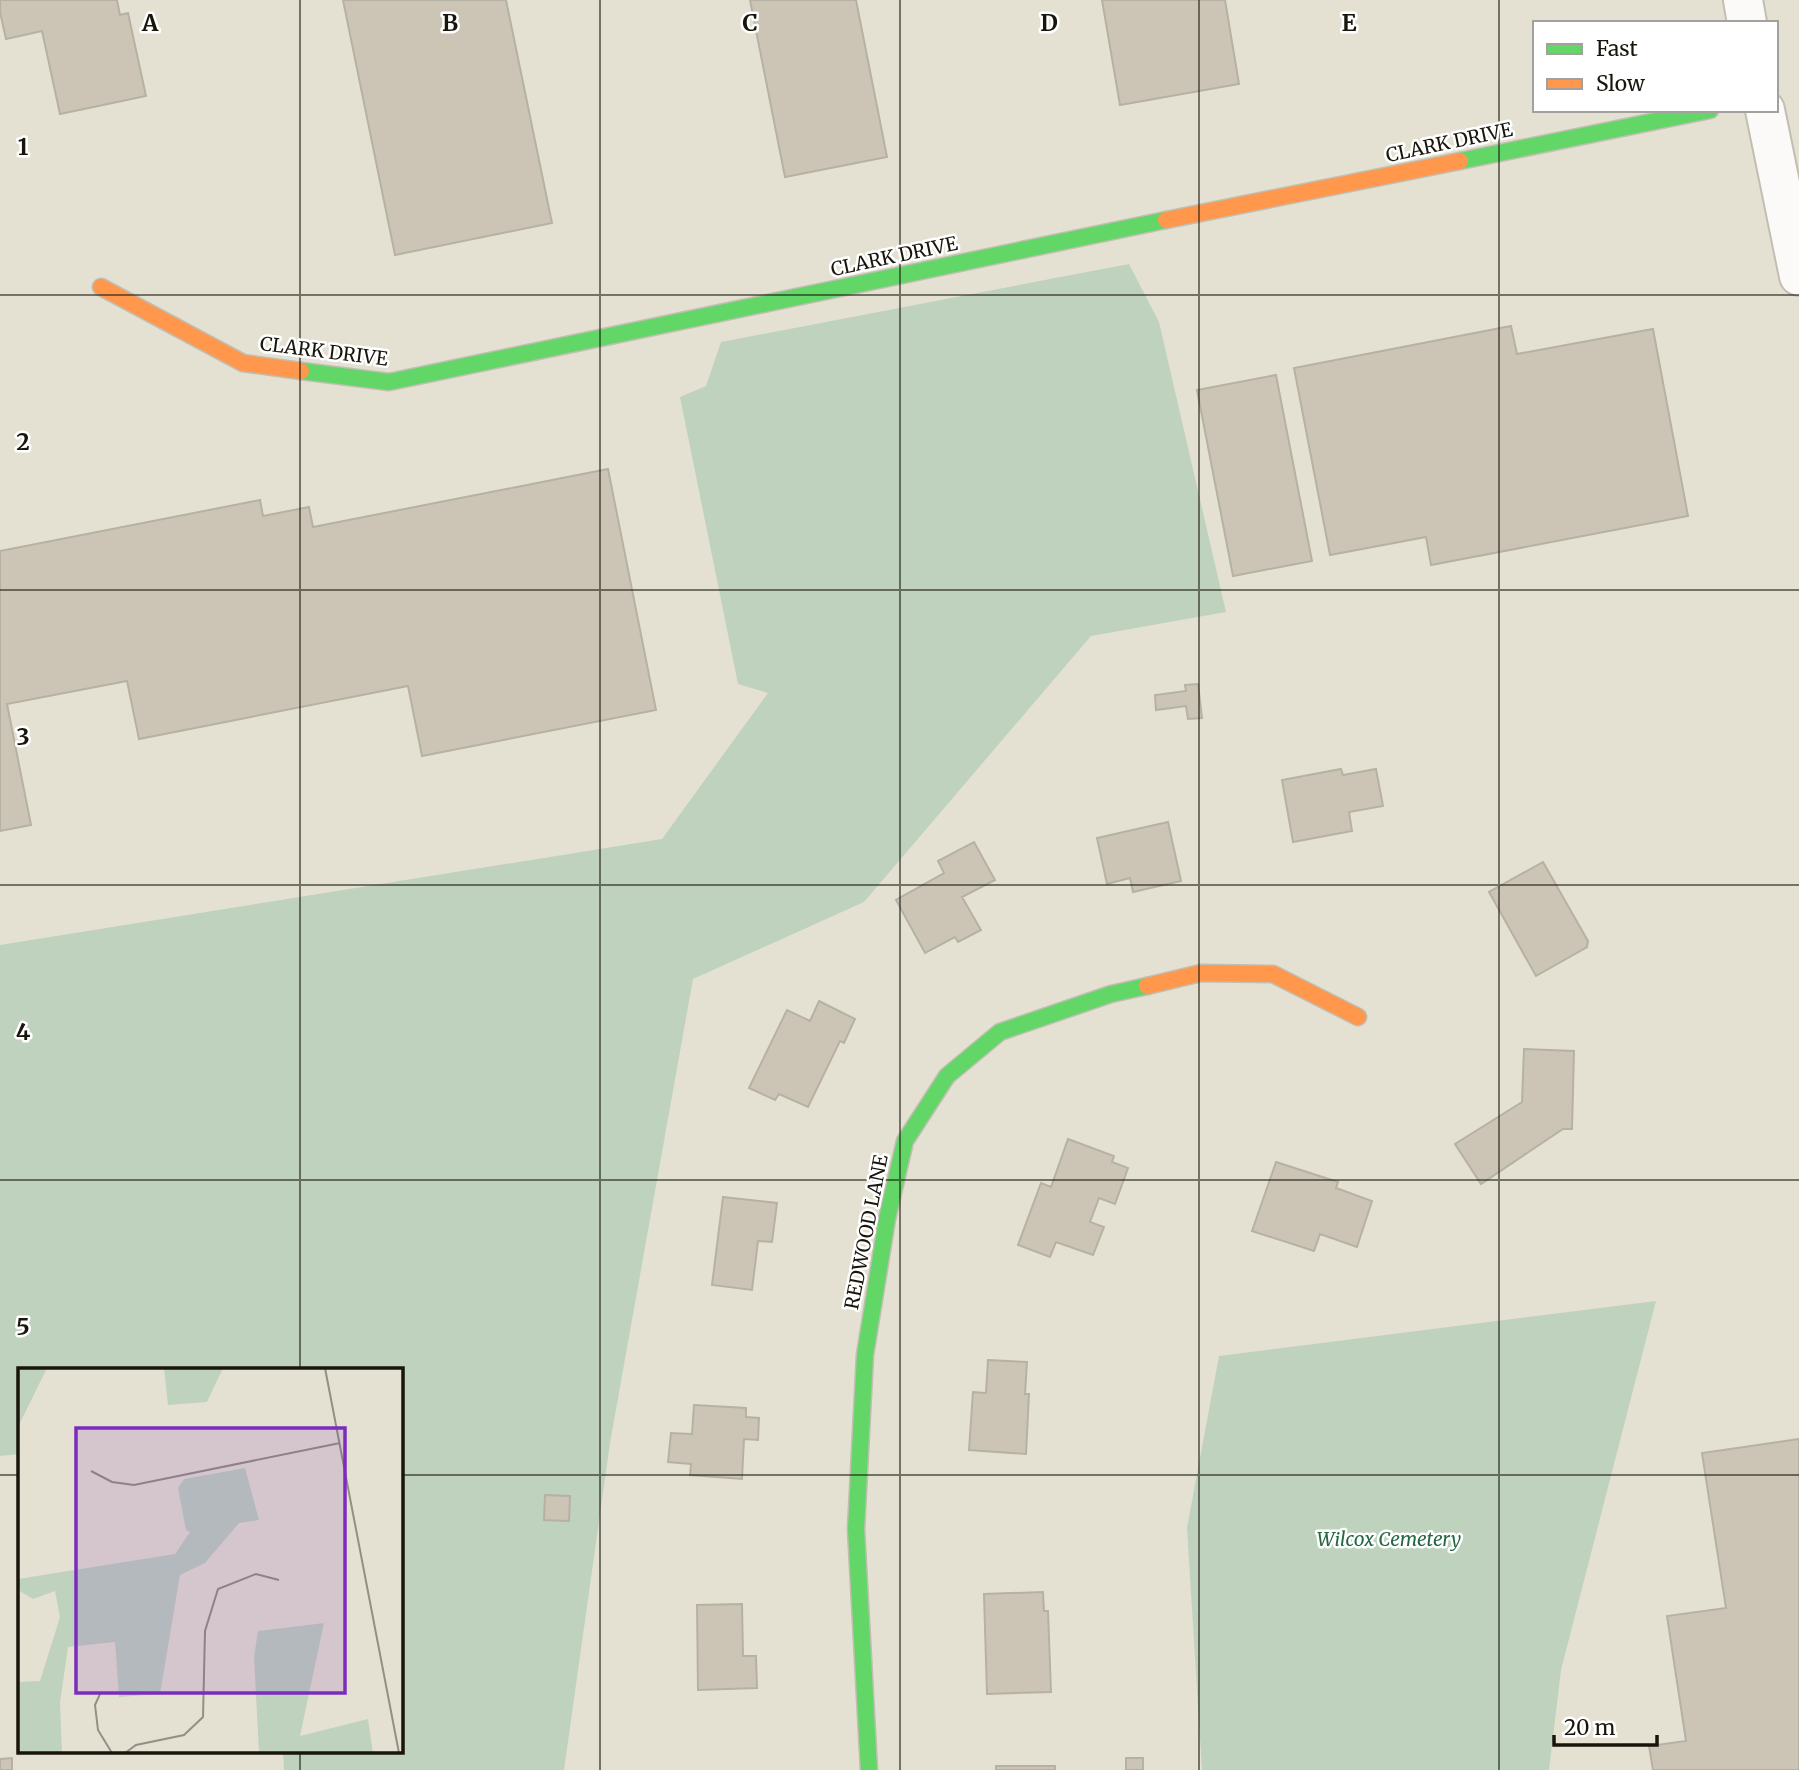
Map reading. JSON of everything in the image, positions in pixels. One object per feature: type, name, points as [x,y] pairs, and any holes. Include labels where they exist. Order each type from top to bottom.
[{"type":"street","points":[[1743,0],[1747,21]]},
{"type":"street","name":"CLARK DRIVE","points":[[101,287],[243,363],[389,382],[1700,112]]},
{"type":"street","points":[[1765,112],[1799,276]]},
{"type":"street","name":"REDWOOD LANE","points":[[869,1770],[856,1530],[865,1355],[887,1219],[905,1141],[947,1076],[1000,1032],[1111,994],[1201,973],[1273,974],[1358,1017]]},
{"type":"green space","points":[[1129,264],[1159,322],[1226,612],[1091,636],[864,902],[693,979],[610,1443],[564,1770],[284,1770],[283,1752],[402,1752],[402,1368],[18,1368],[18,1454],[0,1456],[0,945],[662,839],[768,693],[738,684],[680,397],[706,386],[721,342]]},
{"type":"green space","name":"Wilcox Cemetery","points":[[1656,1301],[1561,1670],[1549,1770],[1202,1770],[1187,1528],[1219,1356]]},
{"type":"building","points":[[0,0],[117,0],[120,15],[128,13],[146,96],[60,114],[42,31],[6,39]]},
{"type":"building","points":[[343,0],[506,0],[552,223],[395,255]]},
{"type":"building","points":[[750,0],[856,0],[887,157],[785,177]]},
{"type":"building","points":[[1102,0],[1225,0],[1239,84],[1120,105]]},
{"type":"building","points":[[1511,326],[1517,354],[1653,329],[1688,516],[1431,565],[1426,537],[1330,555],[1294,368]]},
{"type":"building","points":[[1276,375],[1312,561],[1233,576],[1197,390]]},
{"type":"building","points":[[608,469],[656,710],[422,756],[408,686],[139,739],[127,681],[7,704],[31,825],[0,831],[0,551],[260,500],[263,516],[309,507],[313,527]]},
{"type":"building","points":[[1198,684],[1202,718],[1188,719],[1186,706],[1156,710],[1155,695],[1186,691],[1185,685]]},
{"type":"building","points":[[1341,769],[1343,775],[1376,769],[1383,806],[1349,812],[1352,831],[1293,842],[1282,780]]},
{"type":"building","points":[[1168,822],[1181,881],[1133,892],[1130,878],[1107,884],[1097,838]]},
{"type":"building","points":[[974,842],[995,880],[962,897],[981,930],[958,942],[955,937],[925,953],[896,900],[944,873],[938,861]]},
{"type":"building","points":[[1543,862],[1588,941],[1587,947],[1536,976],[1489,892]]},
{"type":"building","points":[[819,1001],[855,1019],[844,1043],[840,1041],[808,1107],[779,1094],[775,1100],[749,1088],[787,1010],[810,1021]]},
{"type":"building","points":[[1524,1049],[1574,1051],[1572,1129],[1563,1129],[1481,1184],[1455,1144],[1522,1102]]},
{"type":"building","points":[[1068,1139],[1114,1156],[1112,1162],[1128,1168],[1115,1204],[1099,1198],[1090,1222],[1104,1227],[1093,1255],[1056,1242],[1050,1257],[1018,1245],[1041,1183],[1051,1187]]},
{"type":"building","points":[[1276,1162],[1338,1182],[1336,1188],[1372,1201],[1357,1247],[1320,1234],[1314,1251],[1252,1231]]},
{"type":"building","points":[[723,1197],[777,1203],[772,1242],[758,1241],[752,1290],[712,1285]]},
{"type":"building","points":[[988,1360],[1027,1362],[1025,1394],[1029,1394],[1026,1454],[969,1450],[973,1392],[986,1393]]},
{"type":"building","points":[[694,1405],[746,1408],[746,1417],[759,1418],[758,1440],[744,1439],[742,1479],[690,1475],[691,1464],[668,1462],[671,1433],[692,1434]]},
{"type":"building","points":[[1799,1439],[1799,1770],[1653,1770],[1649,1746],[1686,1741],[1667,1616],[1726,1608],[1702,1453]]},
{"type":"building","points":[[545,1495],[570,1496],[569,1521],[544,1520]]},
{"type":"building","points":[[1043,1592],[1044,1611],[1048,1611],[1051,1692],[987,1694],[984,1594]]},
{"type":"building","points":[[742,1604],[743,1656],[756,1656],[757,1688],[698,1690],[697,1605]]},
{"type":"building","points":[[12,1758],[12,1770],[0,1770],[0,1759]]},
{"type":"building","points":[[1126,1758],[1143,1758],[1143,1770],[1126,1770]]},
{"type":"building","points":[[996,1766],[1055,1766],[1055,1770],[996,1770]]},
{"type":"traffic: fast","points":[[1460,161],[1700,112]]},
{"type":"traffic: fast","points":[[301,371],[389,382],[1166,220]]},
{"type":"traffic: fast","points":[[869,1770],[856,1529],[865,1355],[887,1219],[905,1141],[947,1076],[1000,1032],[1111,994],[1147,986]]},
{"type":"traffic: slow","points":[[1166,220],[1460,161]]},
{"type":"traffic: slow","points":[[101,287],[243,363],[301,371]]},
{"type":"traffic: slow","points":[[1147,986],[1201,973],[1273,974],[1358,1017]]}]
